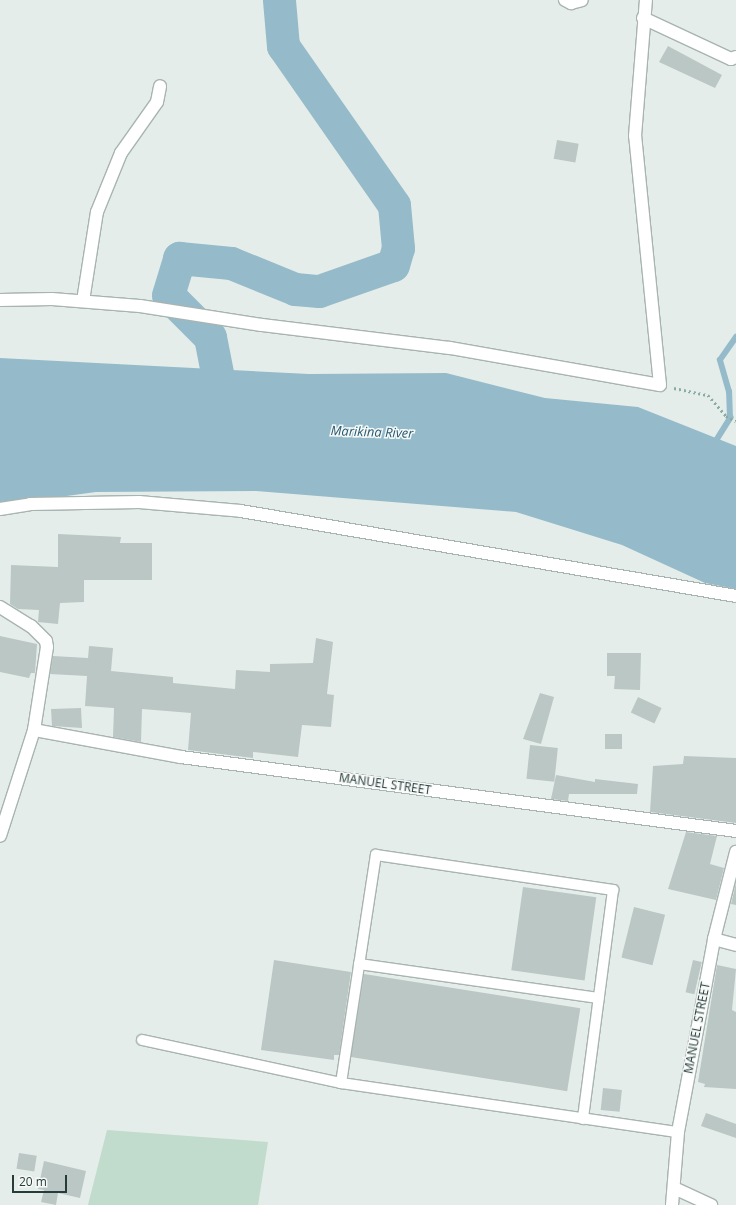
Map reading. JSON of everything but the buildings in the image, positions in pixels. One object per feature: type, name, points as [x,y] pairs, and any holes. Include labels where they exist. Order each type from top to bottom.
[{"type":"street","points":[[565,0],[571,3],[582,0]]},
{"type":"street","points":[[0,300],[83,302],[140,306],[216,316],[262,325],[450,348],[660,385],[636,136],[643,18],[646,0]]},
{"type":"street","points":[[643,18],[731,59],[736,57]]},
{"type":"street","points":[[83,302],[97,212],[120,153],[157,102],[160,86]]},
{"type":"street","points":[[0,509],[30,504],[139,502],[241,511],[736,596]]},
{"type":"street","points":[[0,836],[3,812],[34,730],[47,647],[46,641],[31,626],[1,605]]},
{"type":"street","name":"MANUEL STREET","points":[[34,730],[181,757],[736,831]]},
{"type":"street","name":"MANUEL STREET","points":[[672,1205],[678,1132],[714,939],[736,852]]},
{"type":"street","points":[[714,939],[736,945]]},
{"type":"street","points":[[674,1188],[712,1205]]},
{"type":"lane","points":[[341,1084],[376,855],[392,857],[613,890],[583,1119]]},
{"type":"lane","points":[[359,964],[599,998]]},
{"type":"lane","points":[[142,1040],[341,1084],[678,1132]]},
{"type":"path","points":[[660,385],[708,395],[726,416],[736,421]]},
{"type":"green space","points":[[107,1130],[268,1142],[258,1205],[88,1205]]},
{"type":"water","name":"Marikina River","points":[[0,358],[309,374],[446,373],[545,398],[638,407],[736,446],[736,589],[705,583],[622,545],[516,512],[256,491],[96,492],[0,505]]},
{"type":"waterway","points":[[219,414],[221,393],[210,337],[168,295],[179,258],[231,263],[295,289],[319,291],[393,265],[398,248],[394,205],[283,46],[279,0]]},
{"type":"waterway","points":[[714,444],[730,418],[729,392],[720,360],[736,337]]}]
